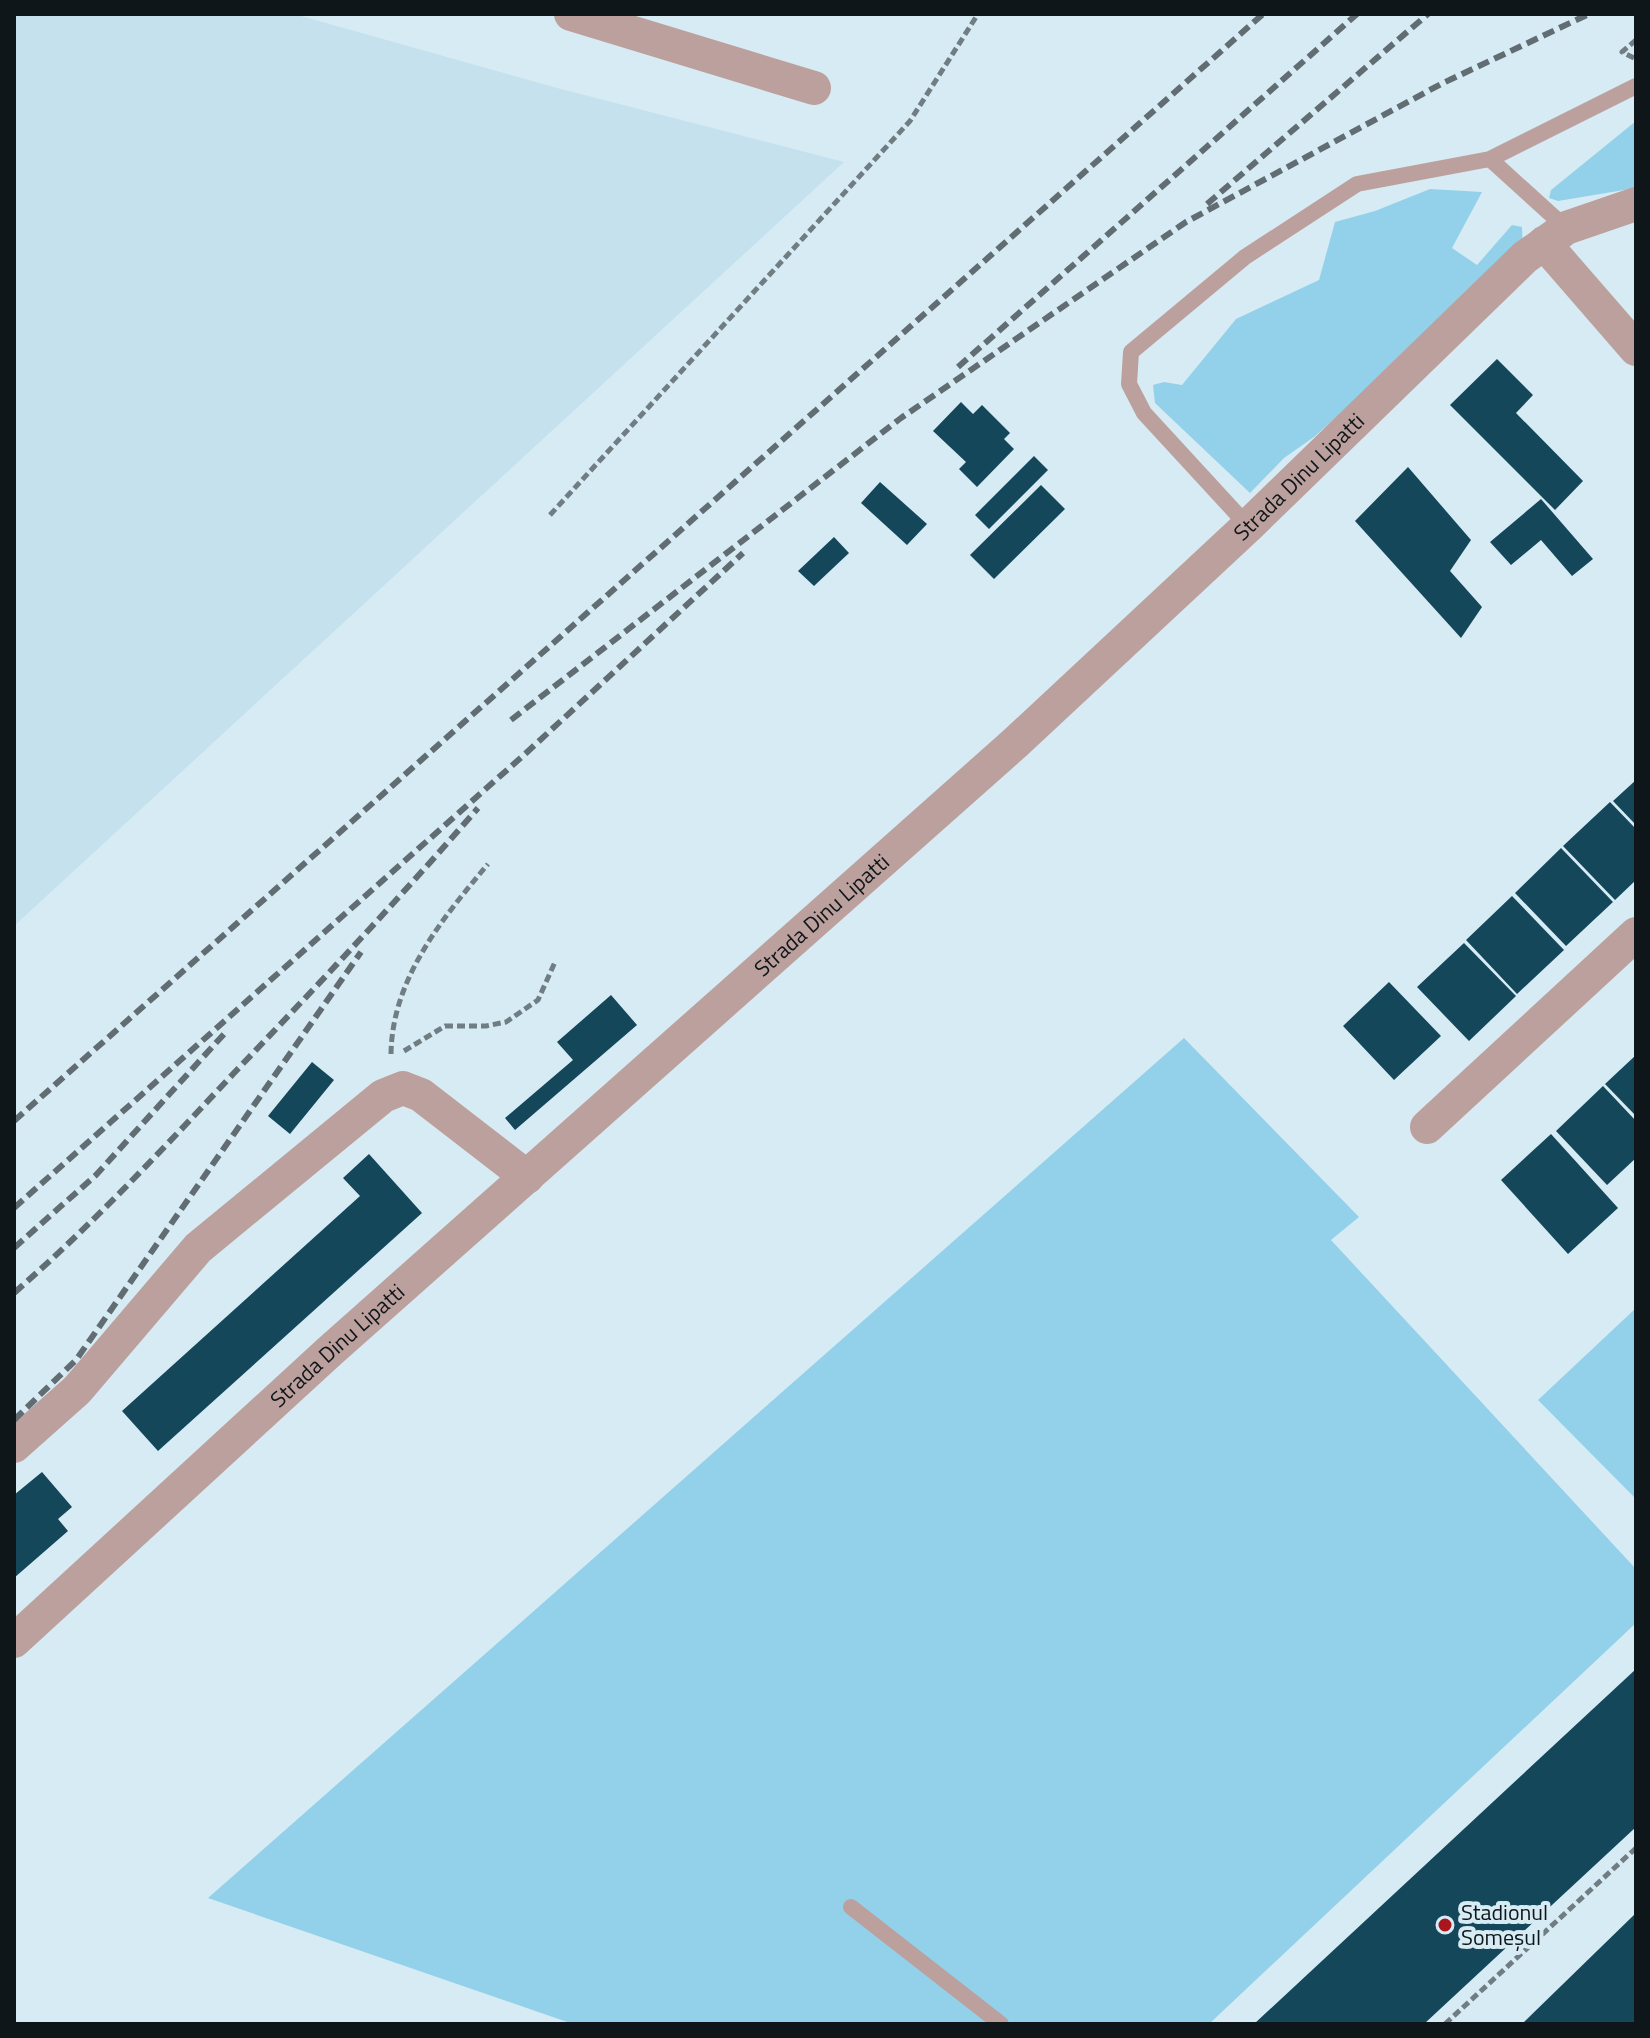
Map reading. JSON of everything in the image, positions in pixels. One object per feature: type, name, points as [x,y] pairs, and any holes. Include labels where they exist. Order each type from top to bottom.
[{"type":"street","points":[[571,14],[620,20],[814,88]]},
{"type":"street","name":"Strada Dinu Lipatti","points":[[14,1641],[527,1177],[1014,744],[1248,526],[1514,268],[1555,236],[1636,204]]},
{"type":"street","points":[[1555,236],[1636,349]]},
{"type":"street","points":[[1427,1127],[1636,934]]},
{"type":"street","points":[[14,1446],[77,1390],[198,1248],[383,1096],[403,1088],[421,1095],[527,1177]]},
{"type":"lane","points":[[1248,526],[1144,413],[1129,384],[1131,352],[1245,257],[1357,184],[1490,159],[1636,86]]},
{"type":"lane","points":[[1490,159],[1555,236]]},
{"type":"lane","points":[[851,1907],[1001,2024]]},
{"type":"path","points":[[550,515],[910,121],[978,14]]},
{"type":"path","points":[[1622,52],[1636,40]]},
{"type":"path","points":[[488,864],[436,926],[405,986],[391,1034],[390,1062],[445,1026],[486,1026],[506,1022],[538,1000],[555,962]]},
{"type":"path","points":[[1445,2024],[1636,1848]]},
{"type":"shaded area","points":[[14,14],[294,14],[557,88],[844,162],[14,926]]},
{"type":"shaded area","points":[[1636,121],[1636,188],[1558,201],[1549,198],[1551,190]]},
{"type":"shaded area","points":[[1430,189],[1482,192],[1452,248],[1477,265],[1512,225],[1522,227],[1523,251],[1314,437],[1284,458],[1250,493],[1155,403],[1153,385],[1164,382],[1182,385],[1236,319],[1319,280],[1335,222],[1375,211]]},
{"type":"shaded area","points":[[1184,1038],[1359,1217],[1331,1240],[1636,1569],[1636,1623],[1209,2024],[573,2024],[208,1898]]},
{"type":"shaded area","points":[[1636,1308],[1636,1499],[1538,1400]]},
{"type":"building","points":[[1497,359],[1533,395],[1516,413],[1583,481],[1555,510],[1450,405]]},
{"type":"building","points":[[961,402],[973,414],[982,405],[1010,433],[1004,439],[1014,449],[977,487],[959,469],[966,462],[933,431]]},
{"type":"building","points":[[1034,456],[1048,470],[989,529],[975,515]]},
{"type":"building","points":[[1408,467],[1471,540],[1450,571],[1482,607],[1461,638],[1355,521]]},
{"type":"building","points":[[880,482],[927,524],[907,545],[861,503]]},
{"type":"building","points":[[1041,485],[1065,509],[994,579],[970,555]]},
{"type":"building","points":[[1541,499],[1593,559],[1572,576],[1541,540],[1511,565],[1490,542]]},
{"type":"building","points":[[834,537],[849,553],[814,586],[798,571]]},
{"type":"building","points":[[1636,780],[1636,825],[1613,801]]},
{"type":"building","points":[[1610,802],[1636,829],[1636,880],[1615,900],[1563,846]]},
{"type":"building","points":[[1561,848],[1613,902],[1566,946],[1515,893]]},
{"type":"building","points":[[1512,896],[1564,950],[1517,994],[1466,940]]},
{"type":"building","points":[[1464,943],[1516,996],[1469,1041],[1417,987]]},
{"type":"building","points":[[1389,982],[1441,1036],[1394,1080],[1343,1026]]},
{"type":"building","points":[[611,995],[637,1025],[515,1130],[505,1118],[573,1060],[557,1042]]},
{"type":"building","points":[[1636,1055],[1636,1116],[1605,1084]]},
{"type":"building","points":[[312,1062],[334,1080],[290,1134],[268,1116]]},
{"type":"building","points":[[1603,1086],[1636,1121],[1636,1158],[1607,1185],[1556,1131]]},
{"type":"building","points":[[1551,1134],[1618,1208],[1568,1254],[1501,1180]]},
{"type":"building","points":[[369,1154],[422,1213],[158,1451],[122,1411],[360,1196],[343,1178]]},
{"type":"building","points":[[42,1472],[72,1507],[58,1519],[68,1531],[14,1578],[14,1495]]},
{"type":"building","name":"Stadionul Someșul","points":[[1636,1669],[1636,1827],[1424,2024],[1254,2024]]},
{"type":"building","points":[[1636,1913],[1636,2024],[1522,2024]]},
{"type":"railway","points":[[14,1121],[1263,14]]},
{"type":"railway","points":[[958,367],[1357,14]]},
{"type":"railway","points":[[1207,204],[1428,14]]},
{"type":"railway","points":[[511,720],[901,418],[1186,222],[1441,84],[1589,14]]},
{"type":"railway","points":[[14,1208],[525,754],[743,553]]},
{"type":"railway","points":[[14,1293],[154,1158],[358,942],[478,808]]},
{"type":"railway","points":[[14,1420],[76,1360],[361,952]]},
{"type":"railway","points":[[14,1248],[96,1175],[224,1034]]},
{"type":"place","name":"Stadionul Someșul","points":[[1445,1925]]}]
